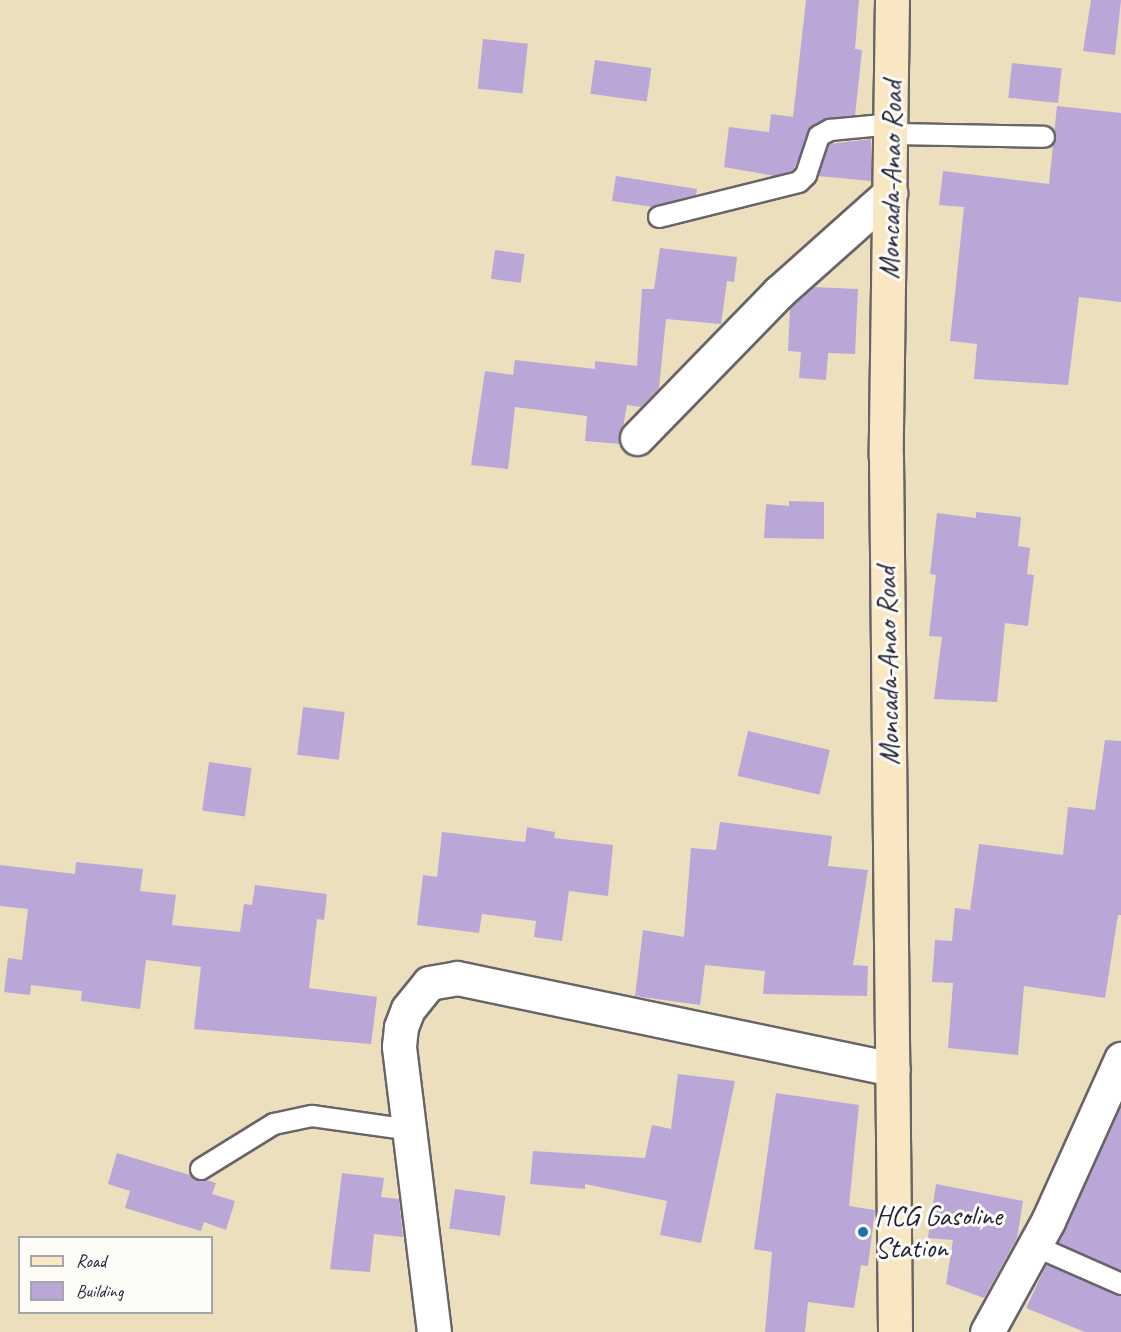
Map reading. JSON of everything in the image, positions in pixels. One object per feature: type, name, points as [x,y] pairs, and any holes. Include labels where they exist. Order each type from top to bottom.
[{"type":"main road","name":"Moncada-Anao Road","points":[[892,0],[886,456],[895,1332]]},
{"type":"street","points":[[637,438],[779,292],[890,193]]},
{"type":"street","points":[[434,1332],[400,1027],[418,994],[429,983],[443,978],[893,1069]]},
{"type":"street","points":[[987,1332],[1035,1246],[1121,1059]]},
{"type":"lane","points":[[659,217],[799,182],[806,175],[819,136],[830,130],[892,129],[1044,137]]},
{"type":"lane","points":[[201,1169],[274,1124],[312,1116],[410,1130]]},
{"type":"lane","points":[[1035,1246],[1121,1284]]},
{"type":"building","points":[[806,0],[859,0],[855,49],[862,50],[855,116],[828,118],[813,126],[793,171],[775,176],[724,167],[729,127],[769,132],[771,114],[793,117]]},
{"type":"building","points":[[1091,0],[1121,0],[1115,55],[1083,51]]},
{"type":"building","points":[[483,39],[528,44],[523,93],[478,89]]},
{"type":"building","points":[[595,60],[651,68],[647,102],[590,94]]},
{"type":"building","points":[[1012,63],[1062,68],[1058,103],[1008,98]]},
{"type":"building","points":[[1057,106],[1121,113],[1121,302],[1079,297],[1068,385],[974,379],[977,344],[950,341],[964,207],[939,205],[943,171],[1049,184]]},
{"type":"building","points":[[871,139],[871,181],[818,176],[829,144]]},
{"type":"building","points":[[616,176],[697,189],[696,195],[653,207],[612,201]]},
{"type":"building","points":[[660,248],[737,257],[734,282],[727,281],[721,324],[666,319],[659,388],[641,407],[627,405],[620,444],[585,441],[587,416],[515,407],[508,469],[471,465],[485,371],[513,375],[515,360],[595,369],[595,361],[637,366],[642,289],[654,289]]},
{"type":"building","points":[[495,250],[525,254],[521,283],[491,279]]},
{"type":"building","points":[[813,287],[858,289],[855,354],[828,353],[826,380],[799,378],[801,352],[788,351],[790,308]]},
{"type":"building","points":[[789,501],[824,502],[824,539],[764,538],[766,504],[789,506]]},
{"type":"building","points":[[976,512],[1021,517],[1018,546],[1030,548],[1027,574],[1034,575],[1028,626],[1005,623],[997,702],[934,699],[942,637],[929,636],[936,575],[930,574],[937,513],[976,518]]},
{"type":"building","points":[[303,707],[345,712],[339,760],[297,755]]},
{"type":"building","points":[[748,731],[830,750],[819,795],[738,776]]},
{"type":"building","points":[[1105,740],[1121,741],[1121,915],[1118,915],[1105,998],[1024,986],[1018,1055],[948,1048],[953,983],[932,982],[935,940],[952,941],[955,908],[970,910],[979,844],[1063,855],[1068,807],[1095,810]]},
{"type":"building","points":[[209,762],[252,768],[245,817],[202,811]]},
{"type":"building","points":[[720,822],[832,836],[828,866],[868,870],[853,965],[868,966],[867,996],[763,994],[765,971],[705,965],[700,1005],[635,996],[643,930],[684,937],[691,848],[716,850]]},
{"type":"building","points":[[527,827],[555,832],[554,838],[613,845],[608,896],[569,891],[562,941],[534,937],[536,921],[482,914],[479,933],[417,925],[423,875],[437,877],[442,832],[525,842]]},
{"type":"building","points":[[76,862],[143,869],[140,891],[176,895],[172,925],[240,932],[244,904],[252,905],[255,885],[327,894],[324,920],[317,919],[309,988],[377,997],[371,1044],[194,1029],[201,967],[146,960],[140,1009],[81,1001],[82,991],[31,985],[30,995],[4,992],[8,958],[22,960],[28,909],[0,906],[0,865],[75,874]]},
{"type":"building","points":[[678,1074],[735,1081],[701,1243],[660,1235],[667,1201],[585,1184],[585,1189],[530,1184],[533,1151],[645,1158],[652,1125],[671,1129]]},
{"type":"building","points":[[776,1093],[859,1105],[849,1206],[875,1210],[868,1266],[861,1265],[854,1308],[808,1302],[805,1332],[765,1332],[772,1252],[754,1249]]},
{"type":"building","points":[[1121,1105],[1121,1271],[1057,1243]]},
{"type":"building","points":[[117,1153],[216,1183],[212,1194],[235,1201],[226,1230],[204,1222],[201,1231],[125,1208],[130,1191],[108,1184]]},
{"type":"building","points":[[342,1173],[384,1178],[381,1197],[399,1199],[403,1237],[374,1234],[370,1272],[330,1269]]},
{"type":"building","points":[[936,1184],[1023,1201],[1017,1238],[984,1298],[946,1284],[953,1240],[928,1238]]},
{"type":"building","points":[[455,1189],[506,1196],[500,1236],[449,1229]]},
{"type":"building","points":[[1047,1264],[1121,1296],[1121,1332],[1085,1332],[1026,1308]]},
{"type":"place","name":"HCG Gasoline Station","points":[[863,1232]]}]
